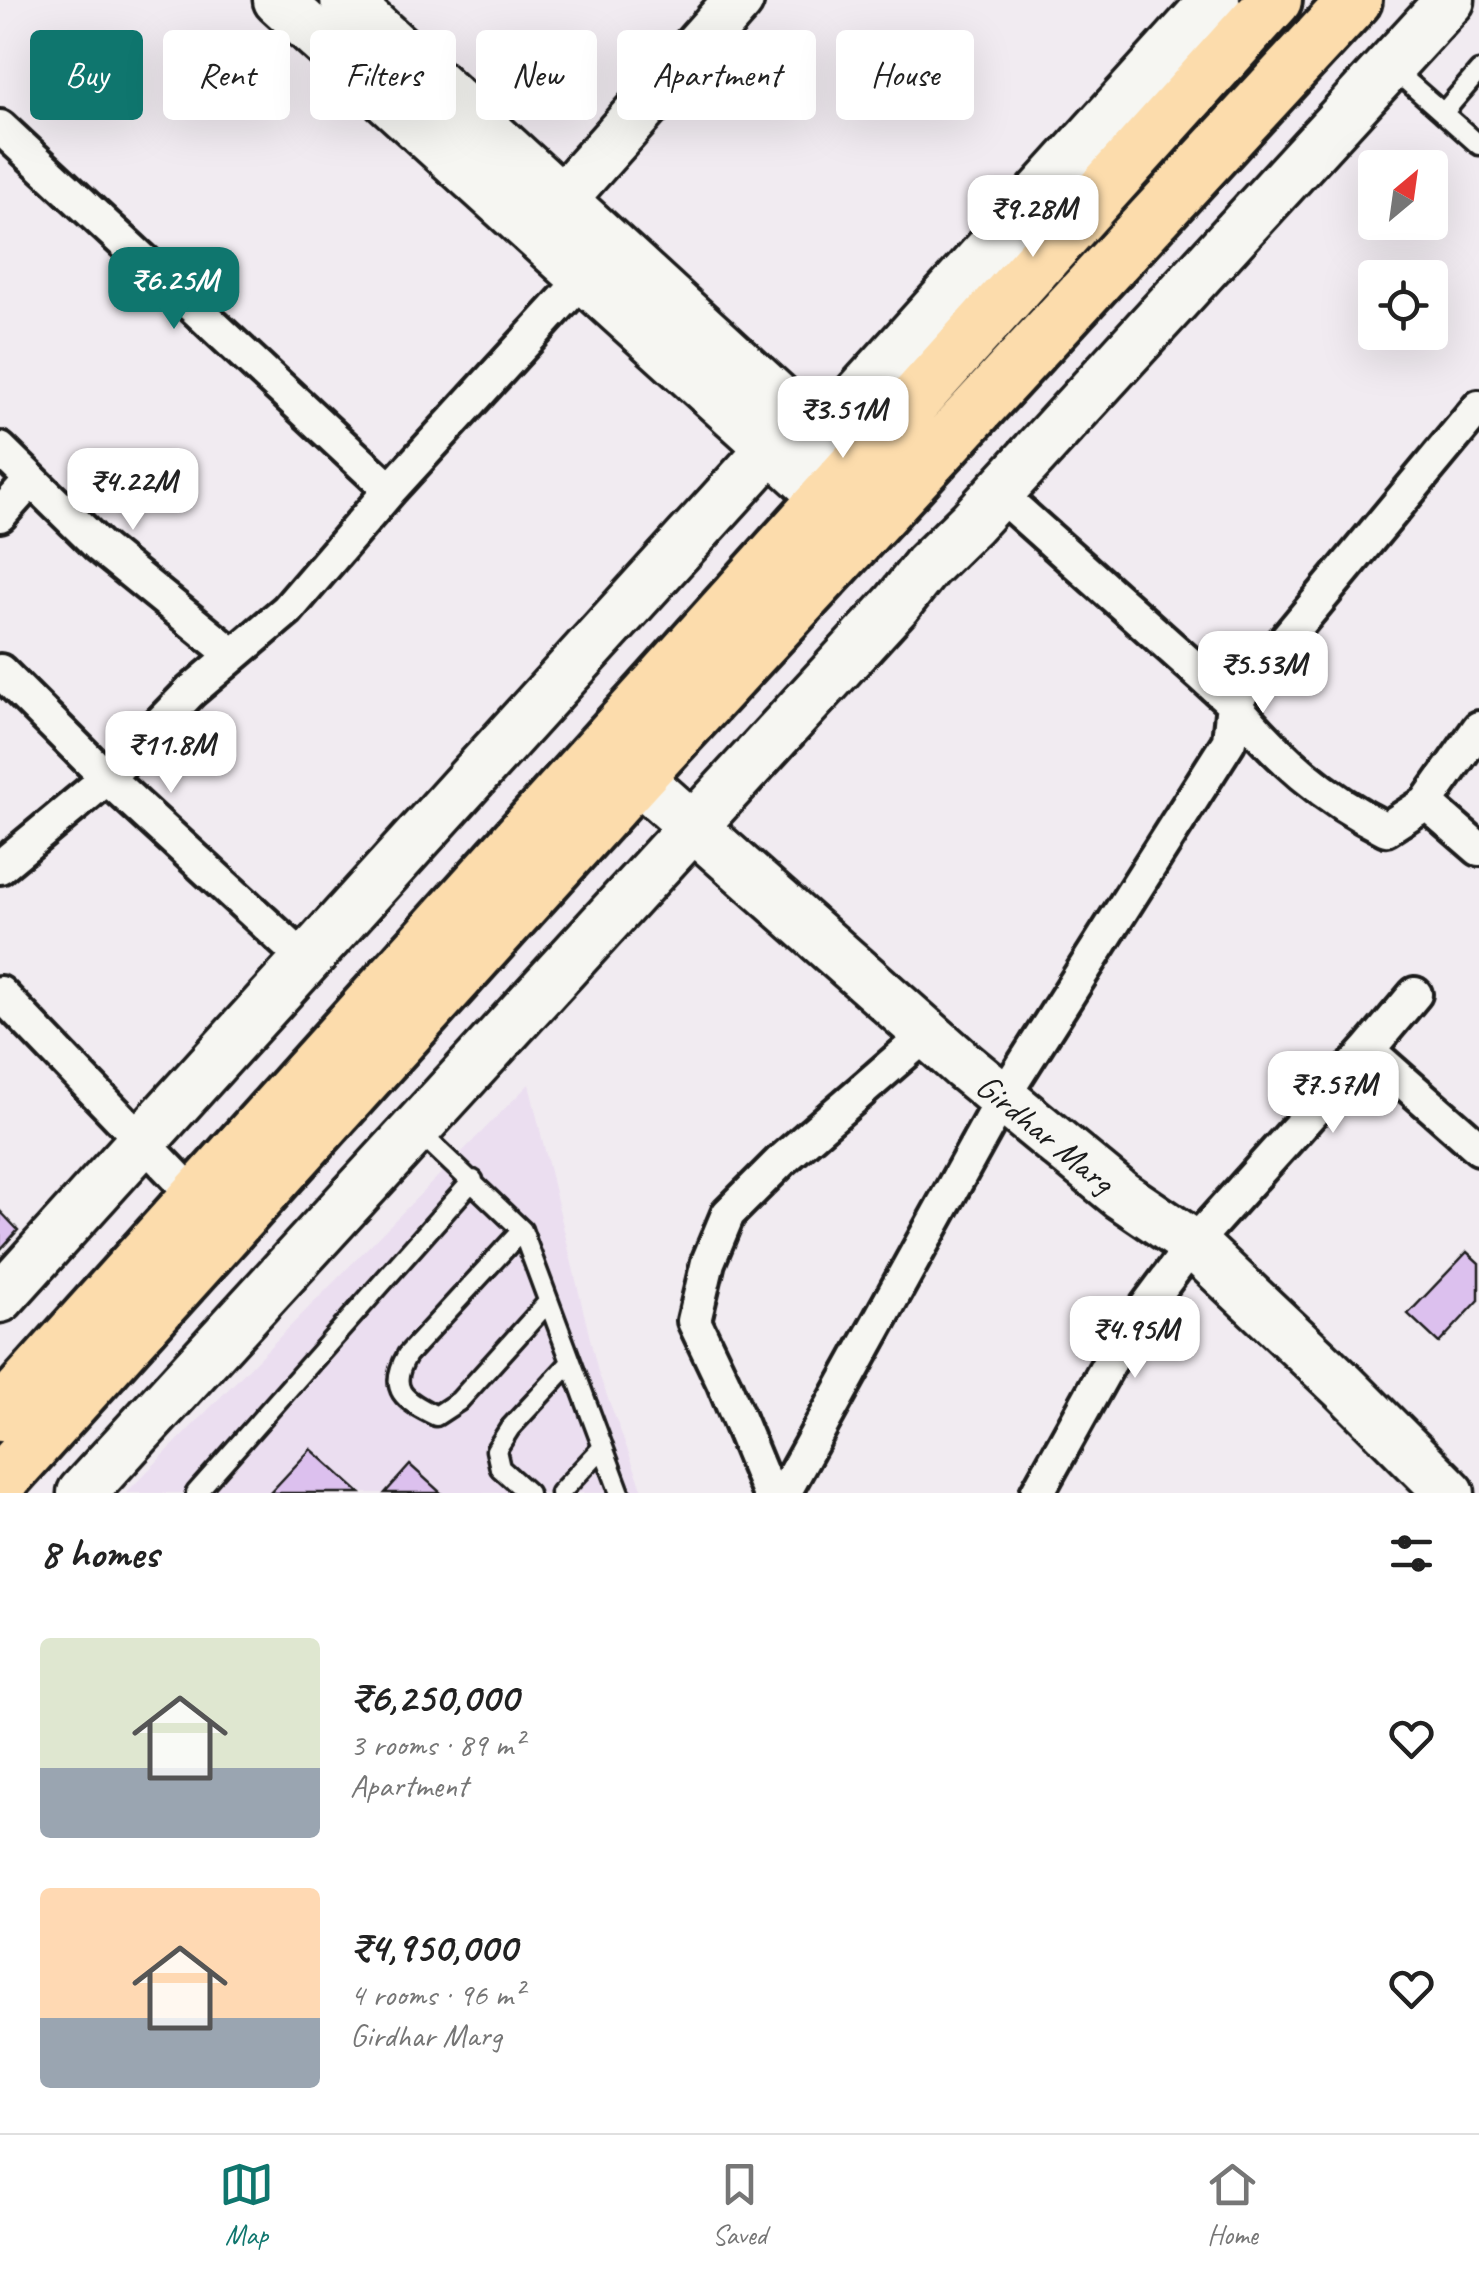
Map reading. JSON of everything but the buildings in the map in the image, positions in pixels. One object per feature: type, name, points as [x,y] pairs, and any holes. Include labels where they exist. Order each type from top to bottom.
[{"type":"main road","points":[[0,1415],[831,479],[1275,0]]},
{"type":"main road","points":[[0,1482],[637,777],[831,479],[948,443],[1090,284],[1355,0]]},
{"type":"street","points":[[278,0],[584,278],[831,479]]},
{"type":"street","points":[[346,0],[562,199],[831,479]]},
{"type":"street","points":[[562,199],[738,0]]},
{"type":"street","points":[[0,1298],[304,960],[831,479],[1214,0]]},
{"type":"street","points":[[82,1493],[1450,0]]},
{"type":"street","points":[[0,127],[390,490]]},
{"type":"street","points":[[0,866],[107,778],[190,692],[287,610],[390,490],[584,278]]},
{"type":"street","points":[[784,1493],[1002,1097],[1229,741],[1233,703],[1479,407]]},
{"type":"street","points":[[0,450],[100,546],[234,655]]},
{"type":"street","points":[[0,515],[32,480]]},
{"type":"street","points":[[998,492],[1233,703],[1271,749],[1344,808],[1386,829],[1426,803],[1479,728]]},
{"type":"street","points":[[0,671],[107,778],[304,960]]},
{"type":"street","name":"Girdhar Marg","points":[[637,777],[1002,1097],[1121,1195],[1193,1244],[1344,1386],[1450,1493]]},
{"type":"street","points":[[1426,803],[1479,849]]},
{"type":"street","points":[[0,993],[196,1198]]},
{"type":"street","points":[[1052,1486],[1123,1338],[1193,1244],[1415,994]]},
{"type":"street","points":[[769,1493],[694,1321],[708,1262],[728,1214],[780,1162],[928,1033]]},
{"type":"street","points":[[1368,1050],[1479,1148]]},
{"type":"lane","points":[[1390,66],[1479,145]]},
{"type":"lane","points":[[1442,113],[1479,72]]},
{"type":"lane","points":[[418,1130],[522,1230],[620,1493]]},
{"type":"lane","points":[[196,1493],[473,1180]]},
{"type":"lane","points":[[522,1230],[407,1354],[397,1373],[400,1392],[415,1406],[436,1416],[458,1401],[548,1302]]},
{"type":"lane","points":[[528,1493],[500,1468],[496,1450],[510,1428],[571,1362]]},
{"type":"lane","points":[[560,1493],[603,1447]]},
{"type":"shaded area","points":[[529,1084],[598,1372],[644,1493],[126,1493]]}]
